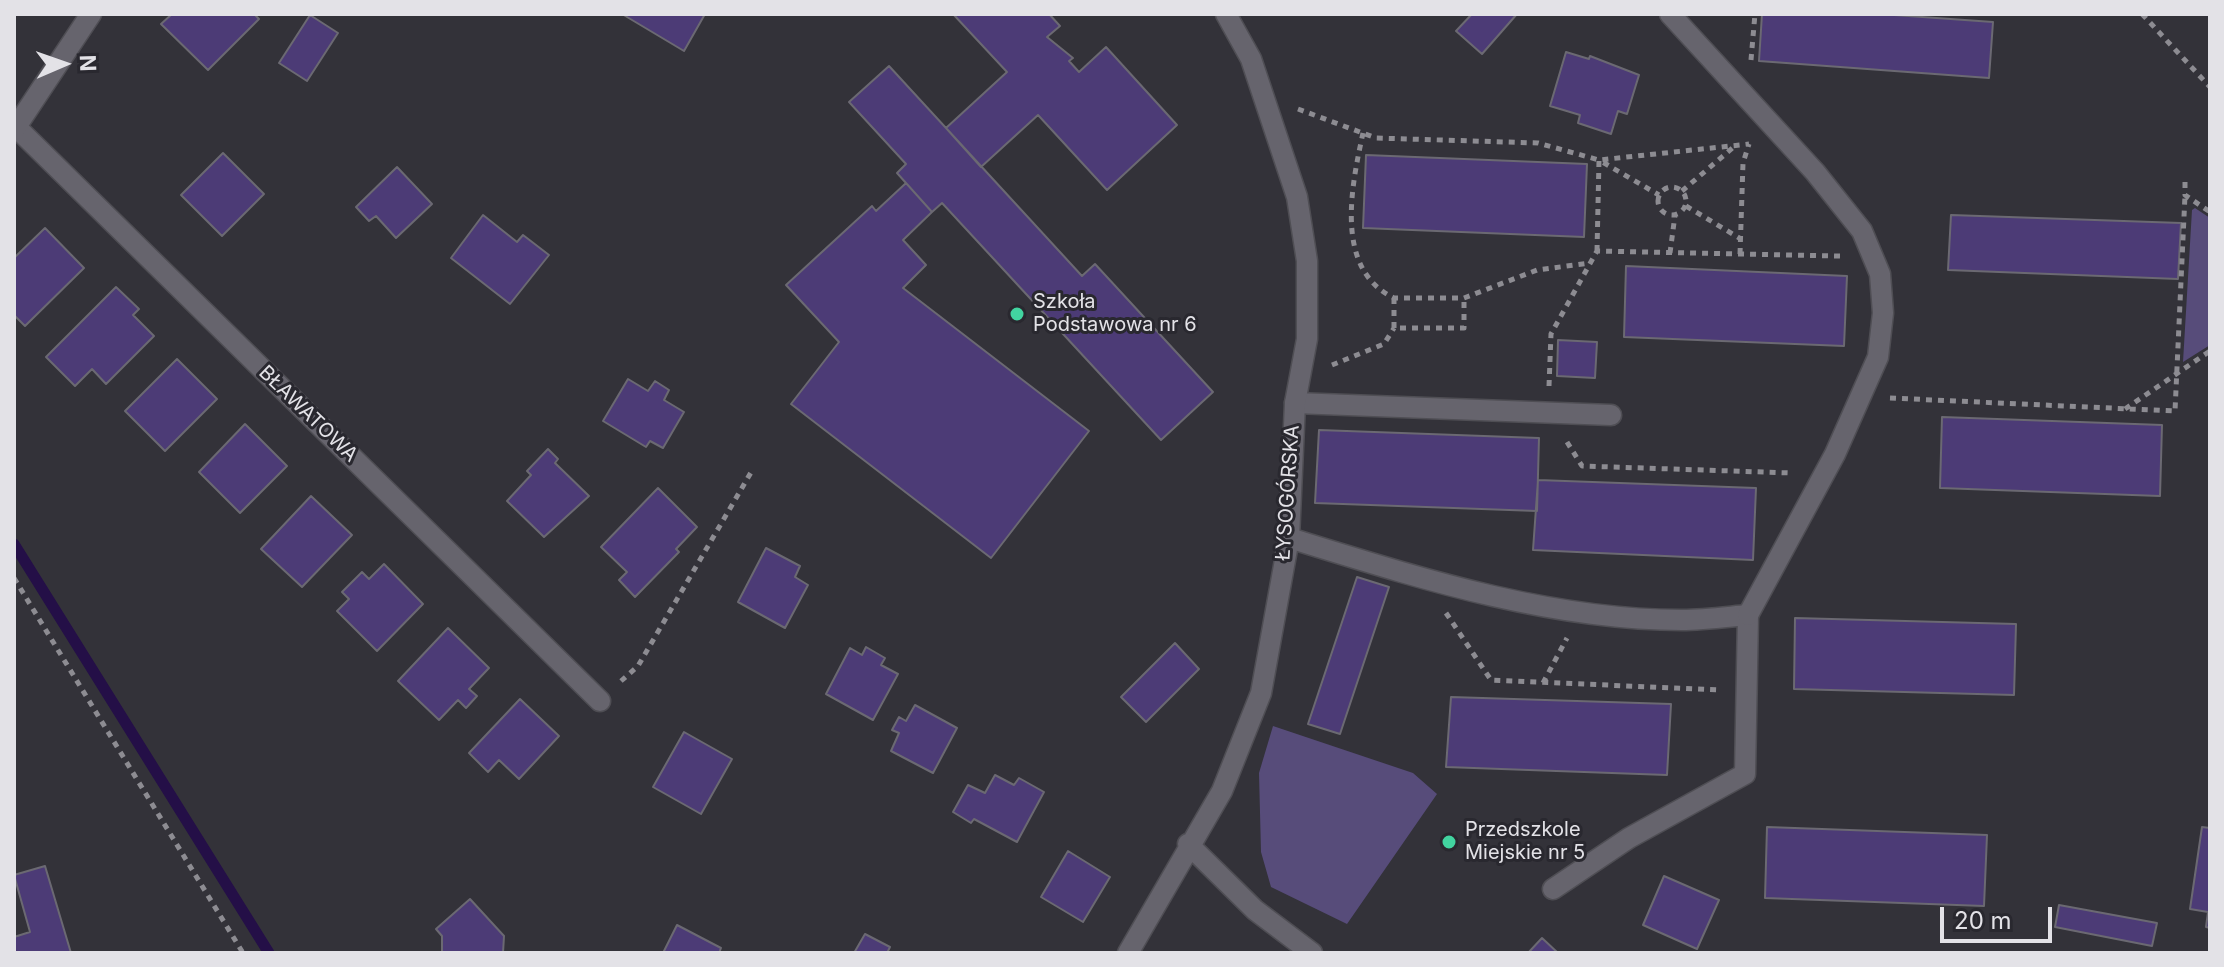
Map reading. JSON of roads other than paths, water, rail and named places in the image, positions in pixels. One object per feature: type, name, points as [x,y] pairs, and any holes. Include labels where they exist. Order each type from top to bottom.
[{"type":"street","points":[[15,128],[91,14]]},
{"type":"street","name":"ŁYSOGÓRSKA","points":[[1128,953],[1188,844],[1222,791],[1261,693],[1289,538],[1295,403],[1307,339],[1307,261],[1297,197],[1251,59],[1226,14]]},
{"type":"street","points":[[1553,889],[1629,838],[1745,774],[1748,615],[1825,474],[1878,357],[1883,313],[1880,274],[1862,231],[1759,109],[1670,14]]},
{"type":"street","name":"BŁAWATOWA","points":[[15,128],[600,701]]},
{"type":"street","points":[[1295,403],[1611,415]]},
{"type":"street","points":[[1289,538],[1424,579],[1582,611],[1682,620],[1748,615]]},
{"type":"street","points":[[1188,844],[1255,910],[1312,953]]},
{"type":"waterway","points":[[14,544],[269,953]]},
{"type":"place","name":"Szkoła Podstawowa nr 6","points":[[1017,314]]},
{"type":"place","name":"Przedszkole Miejskie nr 5","points":[[1449,842]]}]
